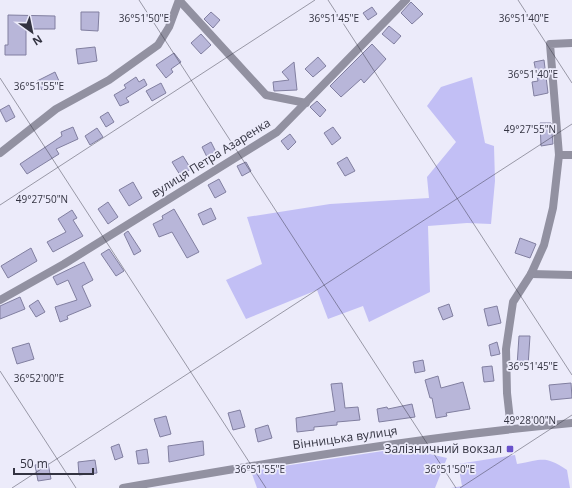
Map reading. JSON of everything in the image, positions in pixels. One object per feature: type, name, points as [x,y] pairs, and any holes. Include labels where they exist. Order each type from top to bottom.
[{"type":"street","points":[[0,153],[56,108],[109,80],[158,45],[169,27],[179,0],[266,95],[306,102]]},
{"type":"street","name":"вулиця Петра Азаренка","points":[[0,300],[64,264],[277,132],[406,0]]},
{"type":"street","points":[[511,429],[506,393],[506,348],[514,302],[531,274],[544,245],[553,208],[559,155],[550,44],[572,43]]},
{"type":"street","points":[[559,155],[572,155]]},
{"type":"street","points":[[531,274],[572,275]]},
{"type":"street","name":"Вінницька вулиця","points":[[123,488],[296,458],[511,429],[572,423]]},
{"type":"shaded area","points":[[472,77],[485,143],[494,146],[495,181],[491,224],[467,223],[428,226],[430,292],[369,322],[363,306],[328,319],[317,290],[246,319],[226,280],[262,264],[247,217],[330,204],[429,198],[427,177],[456,142],[427,106],[441,87]]},
{"type":"shaded area","points":[[403,448],[447,458],[435,488],[257,488],[251,471]]},
{"type":"shaded area","points":[[515,455],[517,464],[538,460],[548,460],[559,465],[567,470],[570,488],[451,488],[462,486],[458,464]]},
{"type":"building","points":[[411,2],[423,14],[412,24],[401,13]]},
{"type":"building","points":[[372,7],[377,14],[368,20],[363,13]]},
{"type":"building","points":[[81,12],[99,12],[98,31],[81,30]]},
{"type":"building","points":[[211,12],[220,20],[213,28],[204,19]]},
{"type":"building","points":[[8,15],[55,16],[55,29],[26,29],[26,55],[5,55],[5,45],[8,45]]},
{"type":"building","points":[[389,26],[401,36],[394,44],[382,34]]},
{"type":"building","points":[[201,34],[211,45],[201,54],[191,43]]},
{"type":"building","points":[[372,44],[386,59],[364,83],[361,79],[341,97],[330,86]]},
{"type":"building","points":[[95,47],[97,61],[78,64],[76,49]]},
{"type":"building","points":[[174,53],[181,62],[171,69],[173,72],[166,78],[156,65]]},
{"type":"building","points":[[318,57],[326,66],[313,77],[305,69]]},
{"type":"building","points":[[544,60],[548,93],[534,96],[532,82],[538,81],[534,62]]},
{"type":"building","points":[[294,62],[297,90],[274,91],[273,82],[289,80],[282,72]]},
{"type":"building","points":[[55,72],[59,81],[42,90],[37,81]]},
{"type":"building","points":[[136,77],[139,82],[144,79],[147,85],[126,98],[129,102],[120,106],[114,95],[126,88],[124,85]]},
{"type":"building","points":[[161,83],[166,93],[152,101],[146,91]]},
{"type":"building","points":[[317,101],[326,110],[320,117],[310,107]]},
{"type":"building","points":[[9,105],[15,117],[6,122],[0,110]]},
{"type":"building","points":[[108,112],[114,122],[106,127],[100,117]]},
{"type":"building","points":[[540,123],[551,123],[553,144],[541,146]]},
{"type":"building","points":[[73,127],[78,139],[56,149],[59,154],[27,174],[20,164],[62,136],[61,132]]},
{"type":"building","points":[[333,127],[341,138],[332,145],[324,133]]},
{"type":"building","points":[[97,128],[103,137],[90,145],[85,136]]},
{"type":"building","points":[[290,134],[296,142],[288,150],[281,141]]},
{"type":"building","points":[[211,142],[217,154],[208,159],[202,147]]},
{"type":"building","points":[[183,156],[191,169],[180,175],[172,162]]},
{"type":"building","points":[[347,157],[355,171],[345,176],[337,163]]},
{"type":"building","points":[[246,162],[251,171],[242,176],[237,166]]},
{"type":"building","points":[[219,179],[226,192],[215,198],[208,185]]},
{"type":"building","points":[[133,182],[142,198],[129,206],[119,190]]},
{"type":"building","points":[[108,202],[118,217],[108,224],[98,209]]},
{"type":"building","points":[[211,208],[216,219],[203,225],[198,214]]},
{"type":"building","points":[[174,209],[199,252],[187,258],[172,232],[159,237],[153,224],[163,219],[162,216]]},
{"type":"building","points":[[72,210],[77,218],[73,220],[83,236],[53,252],[47,242],[66,232],[58,219]]},
{"type":"building","points":[[128,231],[141,251],[134,255],[124,234]]},
{"type":"building","points":[[520,238],[536,244],[530,258],[515,253]]},
{"type":"building","points":[[31,248],[37,261],[8,278],[1,266]]},
{"type":"building","points":[[109,249],[124,271],[116,276],[101,254]]},
{"type":"building","points":[[84,262],[93,280],[82,286],[91,306],[67,316],[68,319],[60,322],[55,307],[77,300],[68,280],[57,285],[53,277]]},
{"type":"building","points":[[20,297],[25,309],[0,319],[0,306]]},
{"type":"building","points":[[38,300],[45,312],[36,317],[29,306]]},
{"type":"building","points":[[449,304],[453,316],[443,320],[438,308]]},
{"type":"building","points":[[497,306],[501,323],[488,326],[484,309]]},
{"type":"building","points":[[519,336],[530,336],[528,366],[517,366]]},
{"type":"building","points":[[497,342],[500,354],[491,356],[489,345]]},
{"type":"building","points":[[29,343],[34,359],[17,364],[12,348]]},
{"type":"building","points":[[423,360],[425,371],[415,373],[413,362]]},
{"type":"building","points":[[492,366],[494,381],[484,382],[482,367]]},
{"type":"building","points":[[438,376],[441,388],[463,382],[470,409],[446,413],[447,416],[436,418],[432,398],[430,398],[425,380]]},
{"type":"building","points":[[342,383],[345,408],[358,407],[360,420],[337,422],[337,425],[314,427],[314,430],[297,432],[296,418],[335,411],[331,384]]},
{"type":"building","points":[[571,383],[572,398],[551,400],[549,385]]},
{"type":"building","points":[[412,404],[415,417],[379,422],[377,409],[387,407],[388,409]]},
{"type":"building","points":[[240,410],[245,427],[233,430],[228,413]]},
{"type":"building","points":[[166,416],[171,434],[160,437],[154,419]]},
{"type":"building","points":[[268,425],[272,438],[258,442],[255,429]]},
{"type":"building","points":[[203,441],[204,455],[169,462],[168,446]]},
{"type":"building","points":[[119,444],[123,457],[115,460],[111,447]]},
{"type":"building","points":[[147,449],[149,463],[138,464],[136,451]]},
{"type":"building","points":[[95,460],[97,473],[79,475],[78,462]]},
{"type":"building","points":[[48,463],[51,479],[38,481],[35,465]]},
{"type":"place","name":"Залізничний вокзал","points":[[510,449]]}]
